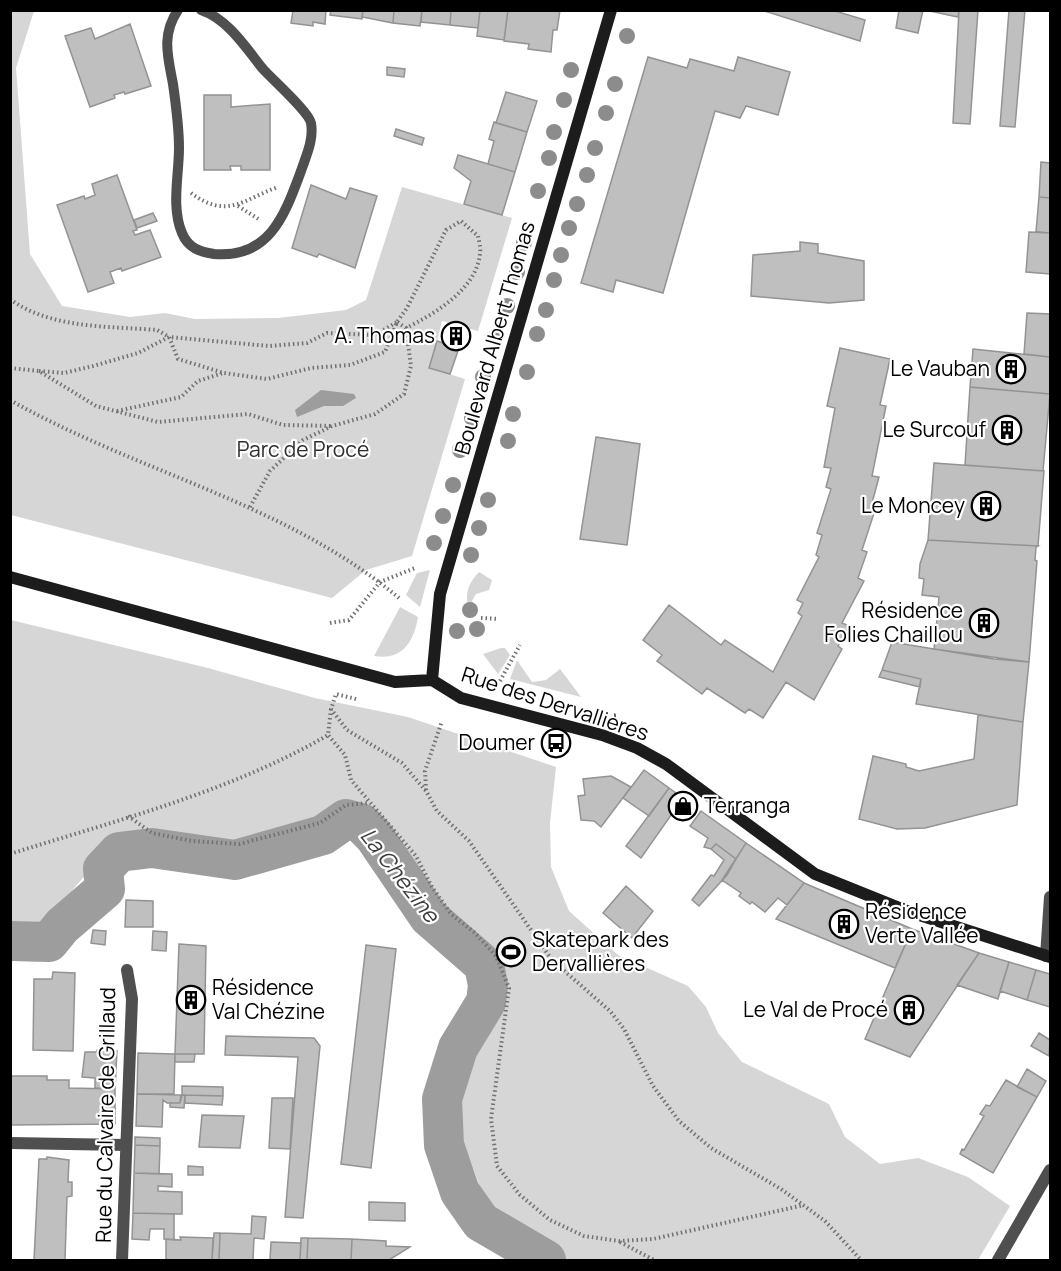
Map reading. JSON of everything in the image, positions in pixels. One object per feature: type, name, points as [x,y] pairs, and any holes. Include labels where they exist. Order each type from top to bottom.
[{"type":"main road","name":"Boulevard Albert Thomas","points":[[432,680],[440,594],[611,10]]},
{"type":"main road","name":"Rue des Dervallières","points":[[10,577],[395,682],[432,680],[461,698],[602,735],[637,748],[666,764],[815,874],[907,911],[1048,956]]},
{"type":"street","points":[[1048,956],[1050,897]]},
{"type":"street","name":"Rue du Calvaire de Grillaud","points":[[122,1260],[132,999],[127,970]]},
{"type":"street","points":[[10,1143],[125,1145]]},
{"type":"street","points":[[998,1260],[1050,1170]]},
{"type":"lane","points":[[178,10],[166,36],[166,54],[178,117],[179,226],[191,246],[202,253],[237,253],[254,247],[272,232],[285,216],[312,137],[311,120],[219,19],[201,10]]},
{"type":"path","points":[[186,189],[204,202],[227,207],[238,206],[280,187]]},
{"type":"path","points":[[238,206],[265,222]]},
{"type":"path","points":[[169,337],[178,359],[224,373],[267,379],[311,368],[350,364],[385,352],[397,322],[407,308],[446,230],[461,221],[478,236],[480,255],[467,284],[430,316],[406,328]]},
{"type":"path","points":[[10,299],[26,311],[54,320],[157,330],[169,337],[269,346],[307,344],[327,333],[375,335],[397,322]]},
{"type":"path","points":[[249,507],[270,471],[303,440],[332,426],[375,414],[404,394],[411,366],[406,328],[397,322]]},
{"type":"path","points":[[10,368],[64,373],[138,353],[169,337]]},
{"type":"path","points":[[39,372],[96,406],[158,422],[248,414],[282,425],[332,426]]},
{"type":"path","points":[[116,411],[182,397],[198,381],[224,373]]},
{"type":"path","points":[[10,399],[99,442],[249,507],[366,570],[399,598]]},
{"type":"path","points":[[330,623],[349,620],[380,582],[415,568]]},
{"type":"path","points":[[481,618],[499,619]]},
{"type":"path","points":[[500,681],[520,645]]},
{"type":"path","points":[[356,699],[336,694],[331,709],[328,735],[345,755],[351,780],[416,856],[432,887],[451,914],[475,933],[496,956],[509,988],[491,1119],[497,1166],[520,1195],[550,1220],[584,1236],[619,1241],[653,1239],[804,1205]]},
{"type":"path","points":[[331,709],[347,730],[402,763],[426,791],[437,812],[469,841],[552,960],[610,1011],[624,1029],[653,1086],[679,1121],[711,1148],[804,1205],[825,1221],[861,1260]]},
{"type":"path","points":[[426,791],[425,771],[442,721]]},
{"type":"path","points":[[10,854],[128,816],[289,758],[328,735]]},
{"type":"path","points":[[128,816],[152,833],[192,841],[239,844],[320,822],[346,805],[370,802]]},
{"type":"path","points":[[619,1241],[654,1260]]},
{"type":"green space","name":"Parc de Procé","points":[[10,11],[34,11],[16,68],[30,254],[62,306],[130,317],[165,313],[195,319],[278,318],[346,310],[366,300],[402,187],[512,218],[478,331],[442,321],[430,368],[465,379],[412,556],[366,570],[332,598],[11,515]]},
{"type":"green space","points":[[430,570],[420,607],[406,595],[417,573]]},
{"type":"green space","points":[[479,572],[492,580],[489,590],[476,594],[472,601],[477,614],[469,613],[468,591],[471,582]]},
{"type":"green space","points":[[400,607],[418,617],[410,642],[392,656],[374,656]]},
{"type":"green space","points":[[11,620],[208,668],[315,698],[408,717],[556,767],[550,823],[551,867],[569,911],[618,955],[688,986],[706,1007],[718,1033],[742,1062],[829,1104],[845,1137],[880,1164],[918,1158],[968,1177],[1010,1206],[978,1260],[566,1260],[495,1227],[451,1108],[487,1020],[497,982],[482,956],[434,912],[373,821],[354,805],[320,829],[239,850],[176,846],[127,838],[100,858],[40,928],[11,927]]},
{"type":"green space","points":[[505,648],[510,655],[498,674],[483,654]]},
{"type":"green space","points":[[517,660],[532,682],[546,680],[560,669],[581,697],[510,679]]},
{"type":"shaded area","points":[[321,390],[354,394],[356,398],[343,406],[324,406],[297,417],[295,410]]},
{"type":"building","points":[[293,10],[326,10],[325,24],[313,22],[313,26],[291,23]]},
{"type":"building","points":[[331,10],[363,10],[362,19],[330,15]]},
{"type":"building","points":[[363,10],[394,10],[393,23],[362,17]]},
{"type":"building","points":[[394,10],[422,10],[420,26],[393,23]]},
{"type":"building","points":[[422,10],[451,10],[450,25],[421,22]]},
{"type":"building","points":[[451,10],[480,10],[478,28],[450,25]]},
{"type":"building","points":[[480,10],[508,10],[504,40],[477,36]]},
{"type":"building","points":[[508,10],[560,10],[557,30],[553,30],[551,52],[528,49],[529,44],[504,41]]},
{"type":"building","points":[[761,10],[832,10],[865,20],[860,41]]},
{"type":"building","points":[[899,10],[923,10],[918,33],[896,28]]},
{"type":"building","points":[[925,10],[959,10],[958,17]]},
{"type":"building","points":[[959,10],[978,10],[970,124],[953,123]]},
{"type":"building","points":[[1009,10],[1025,10],[1015,127],[1000,126]]},
{"type":"building","points":[[130,24],[151,86],[114,95],[115,98],[90,107],[65,36],[91,28],[95,39]]},
{"type":"building","points":[[648,57],[687,68],[690,59],[734,71],[738,57],[790,72],[778,115],[746,106],[740,118],[715,111],[663,293],[616,280],[613,292],[581,283]]},
{"type":"building","points":[[387,67],[405,69],[404,77],[387,75]]},
{"type":"building","points":[[506,92],[537,101],[527,132],[496,123]]},
{"type":"building","points":[[204,95],[231,95],[231,107],[270,104],[270,170],[241,170],[241,166],[230,166],[231,170],[204,170]]},
{"type":"building","points":[[494,122],[527,132],[515,172],[488,164],[494,141],[489,139]]},
{"type":"building","points":[[396,129],[424,138],[422,145],[394,136]]},
{"type":"building","points":[[458,155],[515,172],[502,215],[464,204],[471,181],[454,168]]},
{"type":"building","points":[[1041,162],[1050,163],[1050,198],[1039,197]]},
{"type":"building","points":[[117,175],[137,230],[133,231],[135,235],[150,230],[161,257],[122,271],[121,268],[110,272],[114,283],[88,292],[57,205],[84,196],[85,199],[95,195],[92,184]]},
{"type":"building","points":[[311,185],[346,199],[350,188],[377,196],[355,268],[319,254],[317,257],[292,248]]},
{"type":"building","points":[[1039,197],[1050,198],[1050,233],[1036,232]]},
{"type":"building","points":[[153,213],[157,221],[137,228],[134,220]]},
{"type":"building","points":[[1029,232],[1050,233],[1050,274],[1026,272]]},
{"type":"building","points":[[800,242],[818,244],[818,253],[864,261],[864,300],[829,303],[751,296],[753,255],[800,251]]},
{"type":"building","points":[[1027,313],[1050,314],[1050,357],[1024,354]]},
{"type":"building","name":"A. Thomas","points":[[453,325],[465,329],[459,348],[447,344]]},
{"type":"building","points":[[437,341],[459,348],[450,374],[429,368]]},
{"type":"building","points":[[840,348],[890,359],[880,405],[886,406],[872,476],[879,477],[872,503],[877,504],[862,550],[867,552],[858,578],[864,581],[842,623],[849,626],[838,646],[842,649],[814,700],[786,682],[763,718],[749,709],[745,713],[707,688],[702,694],[657,661],[662,655],[643,640],[669,605],[721,645],[725,640],[773,672],[802,616],[798,613],[803,603],[797,600],[819,557],[816,555],[822,535],[817,533],[831,489],[826,487],[831,468],[824,467],[835,408],[827,406]]},
{"type":"building","name":"Le Vauban","points":[[973,349],[1050,357],[1050,394],[970,387]]},
{"type":"building","name":"Le Surcouf","points":[[970,387],[1050,394],[1043,471],[965,465]]},
{"type":"building","points":[[596,437],[640,444],[627,545],[580,539]]},
{"type":"building","name":"Le Moncey","points":[[934,463],[1044,471],[1038,546],[928,540]]},
{"type":"building","name":"Résidence Folies Chaillou","points":[[928,540],[1038,546],[1036,547],[1035,560],[1037,561],[1029,662],[934,649],[939,597],[922,595],[924,579],[919,578],[920,564]]},
{"type":"building","points":[[892,642],[994,659],[1029,662],[1023,722],[916,704],[921,679],[882,670]]},
{"type":"building","points":[[882,670],[921,679],[920,687],[879,677]]},
{"type":"building","points":[[978,715],[1023,722],[1017,805],[925,828],[897,829],[859,819],[873,756],[906,764],[906,767],[919,771],[974,759]]},
{"type":"building","points":[[644,770],[669,788],[649,816],[623,798]]},
{"type":"building","points":[[611,776],[631,787],[601,827],[594,821],[581,820],[578,796],[585,795],[583,779]]},
{"type":"building","points":[[669,788],[683,798],[641,858],[626,846]]},
{"type":"building","points":[[701,811],[746,843],[736,859],[716,844],[711,849],[704,847],[708,838],[690,826]]},
{"type":"building","points":[[746,843],[804,883],[787,905],[778,898],[765,912],[739,896],[741,893],[722,880]]},
{"type":"building","points":[[716,844],[736,859],[727,875],[699,906],[692,900],[711,875],[714,876],[724,860],[711,849]]},
{"type":"building","name":"Résidence Verte Vallée","points":[[804,883],[912,929],[895,968],[776,919]]},
{"type":"building","points":[[626,886],[653,911],[632,938],[603,913]]},
{"type":"building","points":[[126,900],[153,901],[153,927],[125,927]]},
{"type":"building","name":"Le Val de Procé","points":[[912,929],[979,953],[910,1057],[865,1039]]},
{"type":"building","points":[[93,930],[106,931],[105,945],[91,943]]},
{"type":"building","points":[[153,931],[167,932],[166,951],[152,950]]},
{"type":"building","name":"Résidence Val Chézine","points":[[179,944],[206,946],[204,1054],[175,1054]]},
{"type":"building","points":[[366,945],[396,949],[371,1168],[341,1164]]},
{"type":"building","points":[[979,953],[1009,962],[998,999],[957,985]]},
{"type":"building","points":[[1009,962],[1036,970],[1027,1000],[1000,991]]},
{"type":"building","points":[[1036,970],[1050,974],[1050,1007],[1027,1000]]},
{"type":"building","points":[[53,972],[75,973],[73,1051],[33,1050],[34,979],[52,979]]},
{"type":"building","points":[[1039,1033],[1050,1040],[1049,1056],[1031,1046]]},
{"type":"building","points":[[226,1036],[314,1038],[320,1046],[303,1218],[285,1217],[298,1057],[225,1055]]},
{"type":"building","points":[[97,1050],[117,1051],[115,1089],[95,1088],[95,1078],[82,1077],[85,1052],[97,1052]]},
{"type":"building","points":[[138,1053],[175,1054],[174,1094],[137,1094]]},
{"type":"building","points":[[175,1054],[195,1054],[194,1062],[175,1062]]},
{"type":"building","points":[[1027,1069],[1046,1081],[1037,1097],[1017,1087]]},
{"type":"building","points":[[10,1076],[47,1076],[47,1080],[69,1080],[69,1088],[115,1089],[115,1124],[10,1125]]},
{"type":"building","points":[[1006,1080],[1037,1097],[993,1173],[960,1154],[984,1116],[980,1114],[986,1105],[990,1106]]},
{"type":"building","points":[[182,1086],[223,1087],[223,1096],[182,1095]]},
{"type":"building","points":[[137,1094],[181,1095],[180,1103],[167,1103],[163,1100],[162,1127],[136,1126]]},
{"type":"building","points":[[182,1095],[185,1095],[184,1108],[170,1107],[170,1103],[180,1103]]},
{"type":"building","points":[[185,1095],[223,1096],[222,1105],[185,1103]]},
{"type":"building","points":[[272,1098],[293,1098],[290,1149],[269,1148]]},
{"type":"building","points":[[202,1115],[244,1116],[240,1148],[199,1147]]},
{"type":"building","points":[[135,1137],[160,1138],[160,1146],[135,1145]]},
{"type":"building","points":[[135,1145],[160,1146],[159,1174],[134,1173]]},
{"type":"building","points":[[47,1157],[69,1160],[68,1182],[72,1182],[72,1196],[67,1197],[65,1260],[34,1260],[39,1159],[47,1159]]},
{"type":"building","points":[[188,1166],[203,1167],[203,1175],[188,1175]]},
{"type":"building","points":[[134,1173],[172,1174],[172,1187],[158,1186],[158,1191],[182,1192],[182,1214],[133,1213]]},
{"type":"building","points":[[369,1202],[405,1203],[405,1221],[369,1220]]},
{"type":"building","points":[[133,1213],[174,1214],[174,1240],[164,1239],[164,1229],[150,1229],[149,1240],[132,1239]]},
{"type":"building","points":[[252,1216],[266,1217],[264,1239],[254,1238],[253,1260],[219,1260],[220,1233],[251,1234]]},
{"type":"building","points":[[214,1233],[220,1233],[219,1260],[212,1260]]},
{"type":"building","points":[[180,1237],[213,1238],[212,1260],[166,1260],[166,1239],[181,1240]]},
{"type":"building","points":[[301,1238],[308,1238],[307,1260],[300,1260]]},
{"type":"building","points":[[308,1238],[352,1239],[351,1260],[307,1260]]},
{"type":"building","points":[[352,1239],[386,1241],[386,1246],[410,1247],[389,1260],[351,1260]]},
{"type":"building","points":[[271,1242],[301,1243],[300,1260],[270,1260]]},
{"type":"waterway","name":"La Chézine","points":[[10,941],[49,942],[62,926],[105,889],[103,869],[119,852],[152,848],[235,860],[323,835],[346,819],[361,823],[374,836],[429,917],[484,965],[488,985],[486,1002],[458,1048],[442,1099],[444,1145],[460,1192],[481,1222],[546,1260]]},
{"type":"place","name":"A. Thomas","points":[[456,336]]},
{"type":"place","name":"Le Vauban","points":[[1011,369]]},
{"type":"place","name":"Le Surcouf","points":[[1007,430]]},
{"type":"place","name":"Le Moncey","points":[[986,506]]},
{"type":"place","name":"Résidence Folies Chaillou","points":[[984,623]]},
{"type":"place","name":"Doumer","points":[[556,743]]},
{"type":"place","name":"Terranga","points":[[683,806]]},
{"type":"place","name":"Résidence Verte Vallée","points":[[844,924]]},
{"type":"place","name":"Skatepark des Dervallières","points":[[511,952]]},
{"type":"place","name":"Résidence Val Chézine","points":[[191,1000]]},
{"type":"place","name":"Le Val de Procé","points":[[909,1010]]}]
